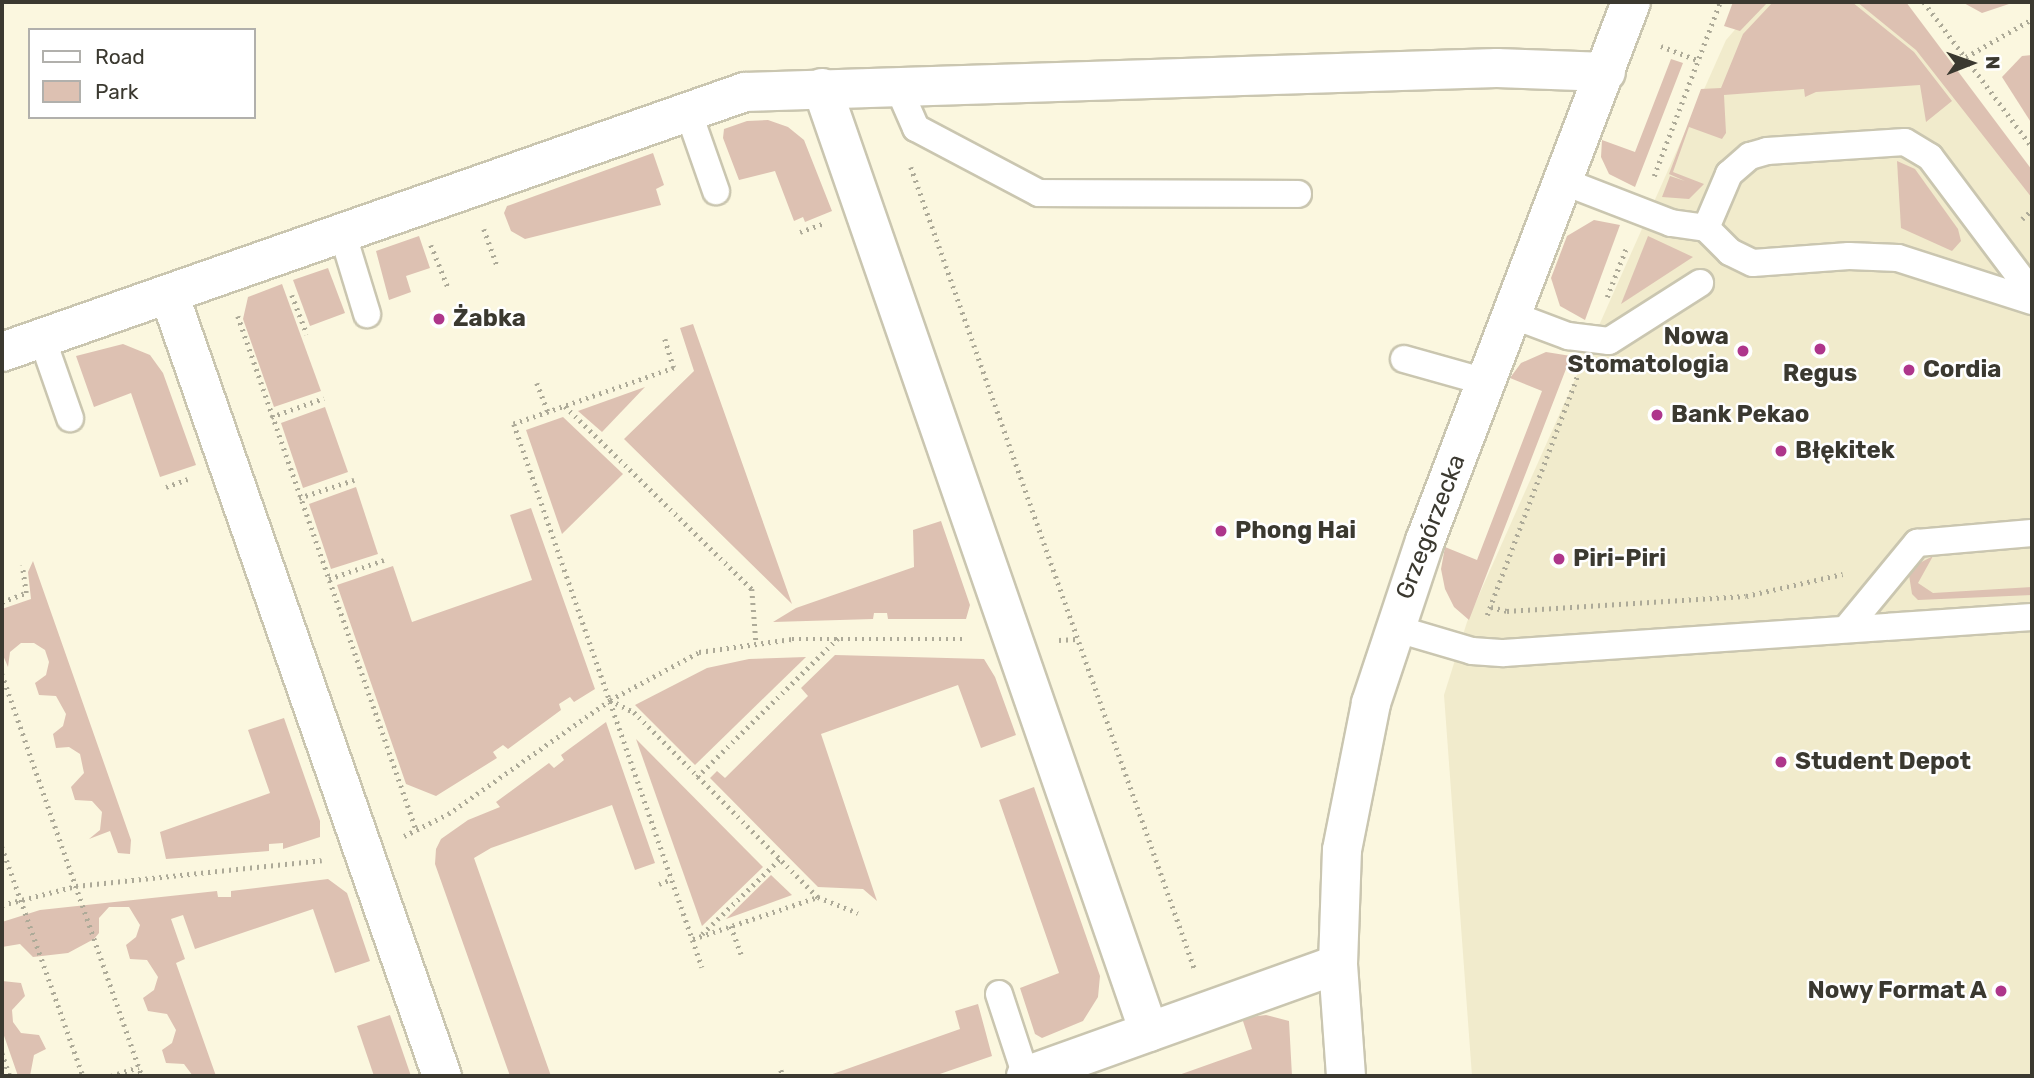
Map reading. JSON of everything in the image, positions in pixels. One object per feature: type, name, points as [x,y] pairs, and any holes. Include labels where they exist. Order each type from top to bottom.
[{"type":"street","name":"Grzegórzecka","points":[[1346,1076],[1338,964],[1346,816],[1364,727],[1394,628],[1631,2]]},
{"type":"street","points":[[2,352],[744,92],[1497,68],[1606,72]]},
{"type":"street","points":[[822,88],[1149,1032]]},
{"type":"street","points":[[169,294],[442,1076]]},
{"type":"street","points":[[1026,1076],[1338,964]]},
{"type":"lane","points":[[898,87],[916,128],[1039,193],[1298,194]]},
{"type":"lane","points":[[688,111],[716,191]]},
{"type":"lane","points":[[1706,228],[1729,174],[1749,156],[1767,151],[1905,142],[1930,157],[2032,293]]},
{"type":"lane","points":[[1564,182],[1671,223],[1706,228],[1730,252],[1753,263],[1849,256],[1898,258],[2032,301]]},
{"type":"lane","points":[[342,232],[367,314]]},
{"type":"lane","points":[[1513,315],[1568,336],[1609,341],[1700,283]]},
{"type":"lane","points":[[42,338],[70,418]]},
{"type":"lane","points":[[1404,359],[1486,382]]},
{"type":"lane","points":[[1846,629],[1917,543],[2032,533]]},
{"type":"lane","points":[[1394,628],[1472,651],[1504,653],[2032,617]]},
{"type":"lane","points":[[999,994],[1026,1076]]},
{"type":"path","points":[[1924,2],[2032,147]]},
{"type":"path","points":[[1966,57],[2032,19]]},
{"type":"path","points":[[1673,51],[1698,60]]},
{"type":"path","points":[[909,162],[1190,963],[1203,975]]},
{"type":"path","points":[[432,247],[447,287]]},
{"type":"path","points":[[290,288],[307,334]]},
{"type":"path","points":[[238,311],[299,498],[417,832]]},
{"type":"path","points":[[664,339],[674,368],[513,424],[672,879],[696,938],[702,968]]},
{"type":"path","points":[[537,383],[548,412]]},
{"type":"path","points":[[271,416],[324,398]]},
{"type":"path","points":[[565,407],[752,589],[756,641]]},
{"type":"path","points":[[299,498],[354,480]]},
{"type":"path","points":[[328,579],[384,560]]},
{"type":"path","points":[[2,602],[26,593],[22,565]]},
{"type":"path","points":[[1491,607],[1507,611],[1746,596],[1847,573]]},
{"type":"path","points":[[698,777],[838,638]]},
{"type":"path","points":[[2,905],[19,898],[76,886],[259,869],[362,852],[417,832],[610,700],[699,652],[756,641],[838,638],[1012,641],[1076,639]]},
{"type":"path","points":[[2,674],[142,1076]]},
{"type":"path","points":[[2,701],[10,698]]},
{"type":"path","points":[[610,700],[634,712],[818,897],[858,913]]},
{"type":"path","points":[[2,847],[83,1076]]},
{"type":"path","points":[[696,938],[780,859]]},
{"type":"path","points":[[659,884],[672,879]]},
{"type":"path","points":[[696,938],[818,897]]},
{"type":"path","points":[[732,926],[741,954]]},
{"type":"path","points":[[2,1053],[10,1076]]},
{"type":"path","points":[[111,1076],[138,1067]]},
{"type":"shaded area","points":[[1759,2],[1872,2],[1922,43],[2032,184],[2032,1076],[1472,1076],[1444,695],[1467,622],[1726,40]]},
{"type":"green space","points":[[1733,2],[1768,2],[1740,31],[1724,26]]},
{"type":"green space","points":[[1773,2],[1852,2],[1914,52],[1952,101],[1926,122],[1920,85],[1816,92],[1805,97],[1804,89],[1724,95],[1726,133],[1722,139],[1689,127],[1673,172],[1704,184],[1689,199],[1662,197],[1670,176],[1685,181],[1669,174],[1701,89],[1721,88],[1743,34]]},
{"type":"green space","points":[[1857,2],[1906,2],[2032,170],[2032,198],[1916,50]]},
{"type":"green space","points":[[1962,2],[2015,2],[1982,13]]},
{"type":"green space","points":[[2032,55],[2032,124],[2002,77],[2022,56]]},
{"type":"green space","points":[[1671,59],[1683,63],[1635,187],[1609,174],[1601,157],[1602,140],[1635,152]]},
{"type":"green space","points":[[768,120],[788,127],[804,140],[832,211],[805,222],[803,217],[794,221],[775,171],[739,180],[723,138],[724,129],[747,121]]},
{"type":"green space","points":[[653,153],[664,185],[656,189],[661,205],[525,239],[511,231],[504,213],[507,206]]},
{"type":"green space","points":[[1897,161],[1915,169],[1958,229],[1961,241],[1952,251],[1901,228]]},
{"type":"green space","points":[[1594,220],[1620,225],[1585,320],[1560,306],[1551,278],[1567,236]]},
{"type":"green space","points":[[419,236],[430,268],[406,276],[411,292],[389,300],[376,251]]},
{"type":"green space","points":[[1648,236],[1693,257],[1621,304]]},
{"type":"green space","points":[[328,268],[345,313],[310,326],[293,280]]},
{"type":"green space","points":[[282,284],[321,391],[274,407],[243,319],[248,297]]},
{"type":"green space","points":[[693,324],[792,604],[624,439],[694,371],[680,328]]},
{"type":"green space","points":[[123,344],[150,355],[163,373],[196,465],[160,477],[131,393],[94,407],[76,356]]},
{"type":"green space","points":[[1546,352],[1571,356],[1469,620],[1454,607],[1445,589],[1441,569],[1445,547],[1477,560],[1542,391],[1510,378],[1521,363]]},
{"type":"green space","points":[[645,387],[602,432],[578,411]]},
{"type":"green space","points":[[325,407],[348,472],[303,488],[281,423]]},
{"type":"green space","points":[[563,417],[623,474],[562,534],[526,430]]},
{"type":"green space","points":[[356,487],[378,554],[331,569],[309,504]]},
{"type":"green space","points":[[531,508],[595,689],[574,702],[570,697],[559,704],[561,710],[508,749],[503,745],[493,752],[497,758],[436,796],[406,784],[337,585],[393,566],[412,622],[532,580],[510,515]]},
{"type":"green space","points":[[941,521],[970,605],[966,619],[888,619],[887,613],[874,613],[873,619],[773,622],[796,608],[914,567],[913,530]]},
{"type":"green space","points":[[1933,556],[1918,583],[1933,593],[2032,587],[2032,595],[1918,600],[1912,594],[1909,575],[1914,566]]},
{"type":"green space","points":[[33,561],[131,840],[130,854],[118,853],[110,831],[89,839],[100,830],[102,812],[92,801],[75,800],[71,787],[84,773],[80,754],[69,747],[56,748],[53,734],[63,726],[66,714],[56,696],[39,695],[35,683],[46,675],[49,662],[45,650],[34,643],[21,643],[10,652],[8,667],[2,653],[2,609],[31,599],[28,572]]},
{"type":"green space","points":[[835,655],[984,659],[995,677],[1016,735],[981,748],[958,685],[821,734],[877,901],[863,889],[818,887],[710,778],[717,771],[725,778],[808,696],[801,688]]},
{"type":"green space","points":[[806,657],[695,765],[635,705],[707,668],[749,659]]},
{"type":"green space","points":[[284,718],[320,821],[320,837],[283,849],[283,843],[269,844],[269,851],[166,859],[160,832],[270,793],[248,730]]},
{"type":"green space","points":[[606,722],[655,863],[635,870],[612,805],[491,848],[474,858],[551,1076],[510,1076],[435,864],[436,849],[441,839],[468,820],[500,807],[496,802],[549,763],[554,768],[564,760],[561,755]]},
{"type":"green space","points":[[636,739],[763,867],[702,926]]},
{"type":"green space","points":[[1034,787],[1100,976],[1098,997],[1083,1021],[1042,1038],[1035,1034],[1020,988],[1059,973],[999,800]]},
{"type":"green space","points":[[771,875],[792,895],[726,919]]},
{"type":"green space","points":[[328,879],[347,893],[370,961],[335,973],[313,909],[195,949],[183,915],[171,919],[185,959],[176,963],[216,1076],[193,1076],[184,1064],[166,1063],[162,1050],[172,1043],[176,1030],[167,1014],[148,1011],[143,998],[154,990],[158,977],[147,960],[130,959],[126,945],[136,937],[140,925],[129,907],[109,907],[99,918],[99,933],[94,939],[68,953],[33,957],[20,944],[2,947],[2,922],[40,910],[217,891],[218,897],[231,897],[231,891]]},
{"type":"green space","points":[[2,981],[21,983],[25,996],[12,1010],[13,1022],[21,1033],[39,1035],[46,1049],[34,1055],[30,1076],[18,1076],[2,1030]]},
{"type":"green space","points":[[978,1004],[992,1056],[934,1076],[827,1076],[960,1029],[955,1011]]},
{"type":"green space","points":[[390,1015],[411,1076],[374,1076],[357,1026]]},
{"type":"green space","points":[[1266,1015],[1289,1021],[1292,1076],[1176,1076],[1252,1049],[1242,1018]]},
{"type":"place","name":"Żabka","points":[[439,319]]},
{"type":"place","name":"Regus","points":[[1820,349]]},
{"type":"place","name":"Nowa Stomatologia","points":[[1743,351]]},
{"type":"place","name":"Cordia","points":[[1909,370]]},
{"type":"place","name":"Bank Pekao","points":[[1657,415]]},
{"type":"place","name":"Błękitek","points":[[1781,451]]},
{"type":"place","name":"Phong Hai","points":[[1221,531]]},
{"type":"place","name":"Piri-Piri","points":[[1559,559]]},
{"type":"place","name":"Student Depot","points":[[1781,762]]},
{"type":"place","name":"Nowy Format A","points":[[2001,991]]}]
